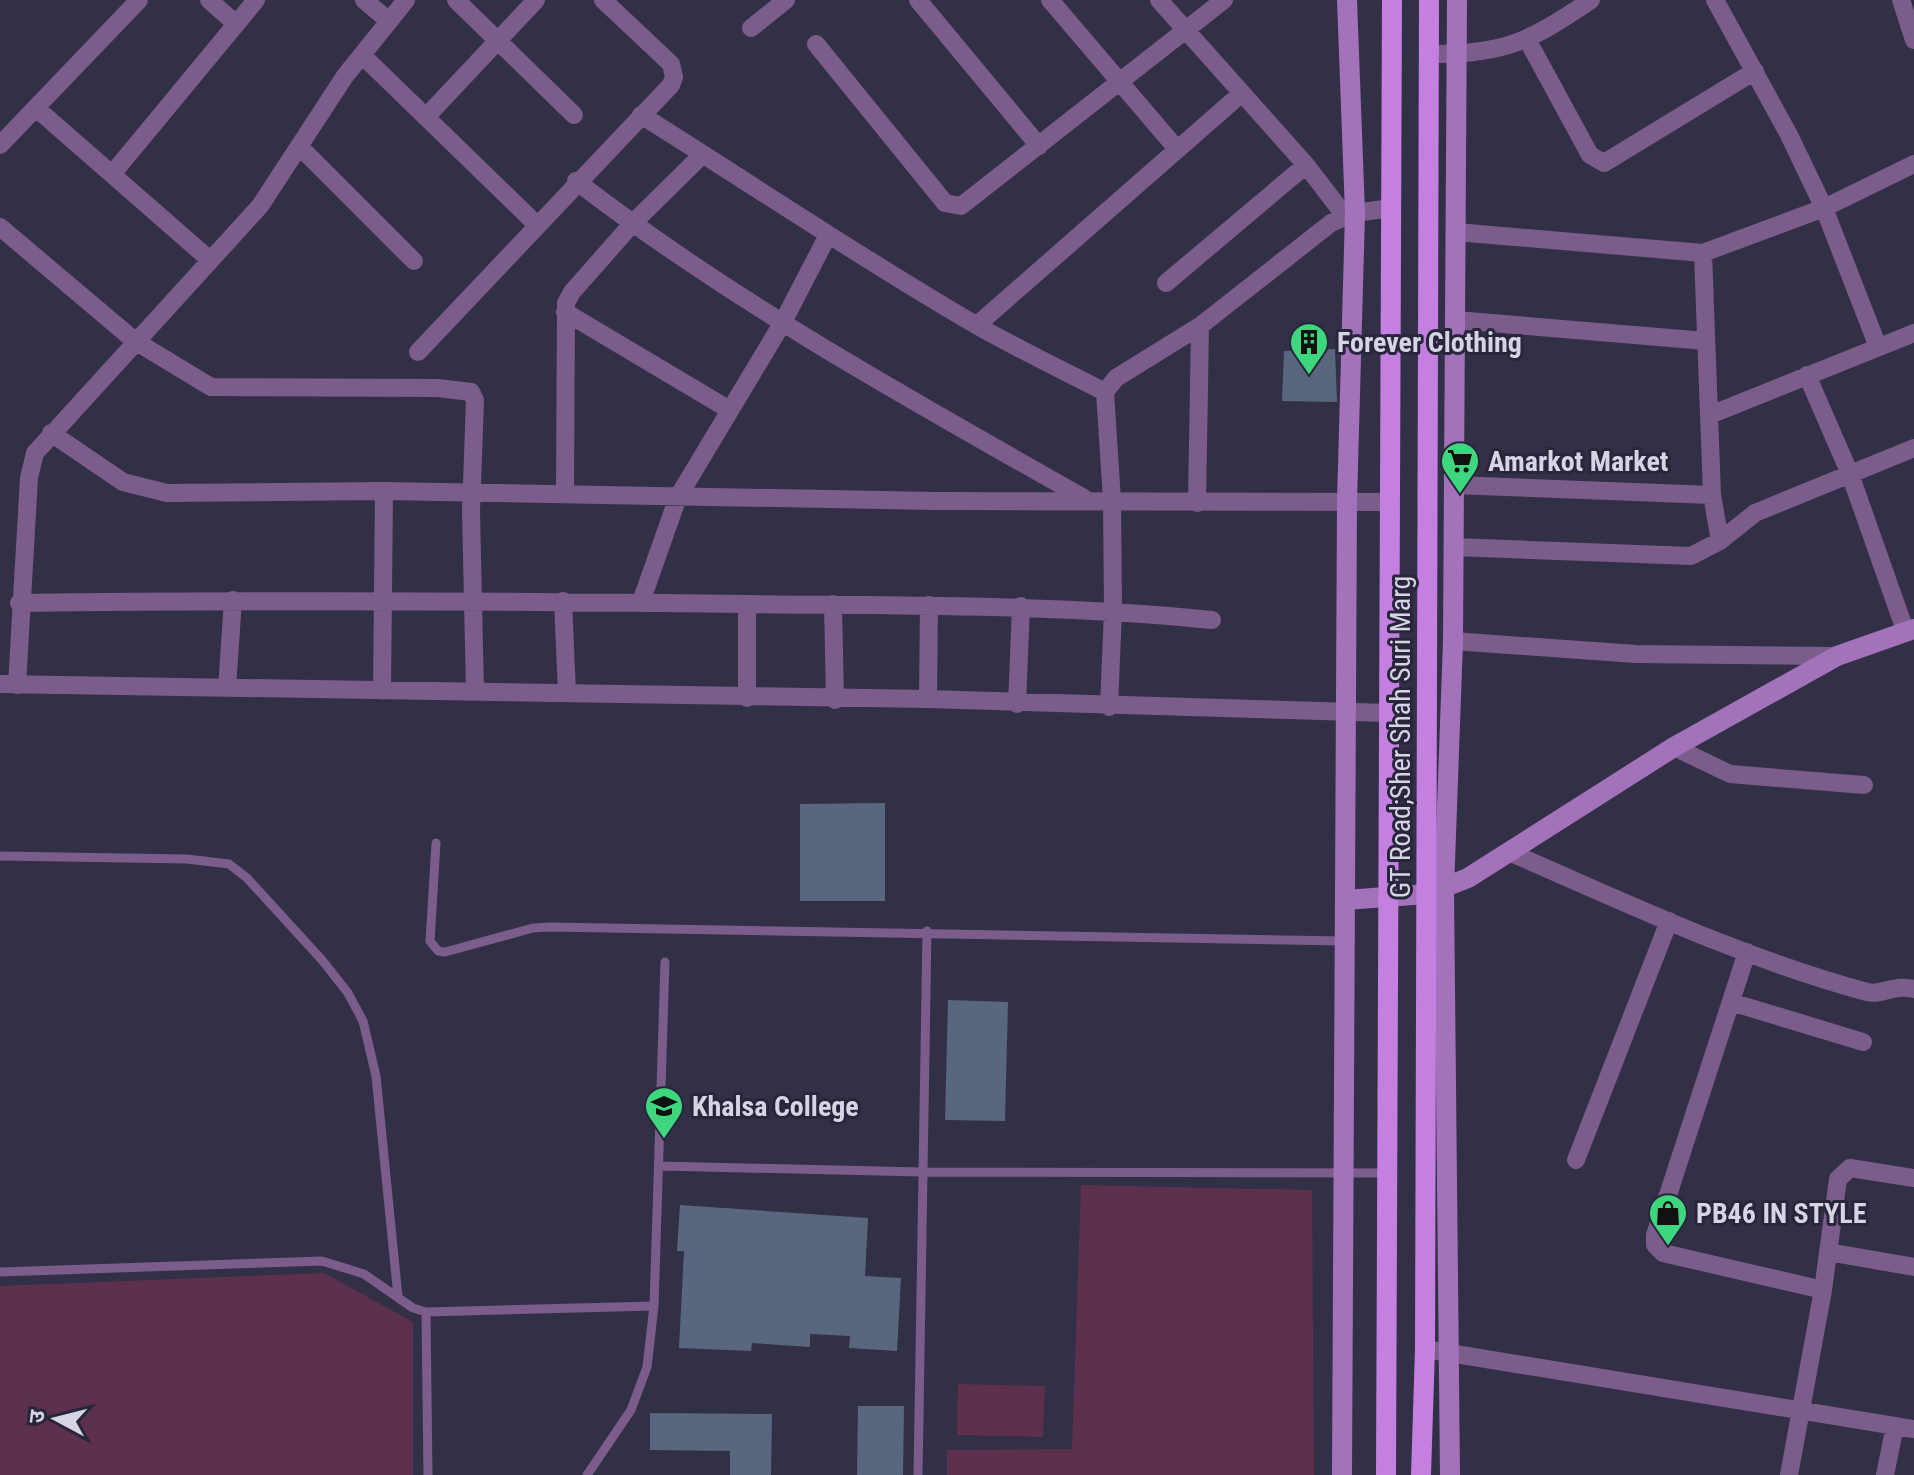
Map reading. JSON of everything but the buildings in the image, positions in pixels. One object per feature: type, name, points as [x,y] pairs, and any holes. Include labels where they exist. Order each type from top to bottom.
[{"type":"main road","points":[[1342,1475],[1350,214],[1347,0]]},
{"type":"main road","name":"GT Road;Sher Shah Suri Marg","points":[[1386,1475],[1392,0]]},
{"type":"main road","name":"GT Road;Sher Shah Suri Marg","points":[[1421,1475],[1436,892],[1429,0]]},
{"type":"main road","points":[[1450,1475],[1436,892],[1453,641],[1457,0]]},
{"type":"main road","points":[[1345,900],[1436,892],[1511,853],[1674,747],[1837,656],[1910,629]]},
{"type":"street","points":[[0,145],[139,0]]},
{"type":"street","points":[[209,0],[235,23]]},
{"type":"street","points":[[113,173],[256,0]]},
{"type":"street","points":[[364,0],[389,21]]},
{"type":"street","points":[[406,0],[362,55],[260,206],[51,433],[31,465],[9,684],[835,700],[928,699],[1109,707],[1389,713]]},
{"type":"street","points":[[456,0],[574,115]]},
{"type":"street","points":[[426,117],[536,0]]},
{"type":"street","points":[[751,28],[786,0]]},
{"type":"street","points":[[918,0],[1039,146]]},
{"type":"street","points":[[1050,0],[1177,149]]},
{"type":"street","points":[[1159,0],[1350,214]]},
{"type":"street","points":[[816,44],[949,206],[961,206],[1224,0]]},
{"type":"street","points":[[1429,54],[1508,48],[1528,41],[1591,0]]},
{"type":"street","points":[[1715,0],[1755,71],[1824,208],[1878,347]]},
{"type":"street","points":[[1901,0],[1914,40]]},
{"type":"street","points":[[418,352],[576,181],[671,85],[674,70],[611,2]]},
{"type":"street","points":[[1528,41],[1590,155],[1604,163],[1755,71]]},
{"type":"street","points":[[362,55],[536,224]]},
{"type":"street","points":[[977,325],[1242,93]]},
{"type":"street","points":[[36,108],[210,260]]},
{"type":"street","points":[[641,115],[828,235],[977,325],[1105,392]]},
{"type":"street","points":[[299,146],[414,261]]},
{"type":"street","points":[[565,494],[565,312],[572,292],[632,224],[703,154]]},
{"type":"street","points":[[1456,232],[1703,253],[1824,208],[1914,164]]},
{"type":"street","points":[[1166,283],[1306,165]]},
{"type":"street","points":[[576,181],[694,268],[1087,500]]},
{"type":"street","points":[[1109,707],[1113,610],[1112,500],[1105,392],[1116,378],[1200,326],[1324,228],[1350,214],[1391,208]]},
{"type":"street","points":[[0,227],[135,341],[211,387],[468,389],[475,400],[471,493],[475,692]]},
{"type":"street","points":[[641,602],[678,497],[728,409],[783,322],[828,235]]},
{"type":"street","points":[[1703,253],[1712,495],[1720,541]]},
{"type":"street","points":[[565,312],[728,409]]},
{"type":"street","points":[[1456,320],[1706,341]]},
{"type":"street","points":[[1197,503],[1200,326]]},
{"type":"street","points":[[1710,415],[1914,333]]},
{"type":"street","points":[[1807,375],[1905,605],[1910,629]]},
{"type":"street","points":[[51,433],[123,482],[153,492],[384,491],[1197,503],[1390,502]]},
{"type":"street","points":[[1454,547],[1679,557],[1700,553],[1755,513],[1914,448]]},
{"type":"street","points":[[1453,485],[1712,495]]},
{"type":"street","points":[[382,691],[384,491]]},
{"type":"street","points":[[19,603],[233,600],[1021,606],[1113,610],[1212,620]]},
{"type":"street","points":[[227,688],[233,600]]},
{"type":"street","points":[[563,601],[567,693]]},
{"type":"street","points":[[747,604],[747,698]]},
{"type":"street","points":[[833,604],[835,700]]},
{"type":"street","points":[[928,699],[929,605]]},
{"type":"street","points":[[1017,704],[1021,606]]},
{"type":"street","points":[[1453,641],[1636,654],[1837,656]]},
{"type":"street","points":[[1674,747],[1730,774],[1864,785]]},
{"type":"street","points":[[1511,853],[1747,952],[1870,993],[1895,986],[1914,989]]},
{"type":"street","points":[[1576,1160],[1669,921]]},
{"type":"street","points":[[1747,952],[1655,1235],[1655,1245],[1663,1253],[1823,1290]]},
{"type":"street","points":[[1731,1002],[1863,1042]]},
{"type":"street","points":[[1789,1475],[1841,1172],[1850,1168],[1914,1178]]},
{"type":"street","points":[[1828,1252],[1914,1267]]},
{"type":"street","points":[[1425,1349],[1914,1429]]},
{"type":"street","points":[[1885,1475],[1895,1426]]},
{"type":"lane","points":[[436,843],[430,941],[438,951],[452,953],[541,927],[927,931],[1344,941]]},
{"type":"lane","points":[[0,856],[187,859],[229,864],[247,878],[322,960],[348,993],[363,1021],[376,1076],[398,1297]]},
{"type":"lane","points":[[918,1475],[927,931]]},
{"type":"lane","points":[[587,1475],[631,1410],[641,1384],[654,1306],[665,962]]},
{"type":"lane","points":[[660,1166],[921,1172],[1388,1173]]},
{"type":"lane","points":[[0,1272],[322,1261],[364,1274],[426,1312],[654,1306]]},
{"type":"lane","points":[[426,1312],[428,1475]]},
{"type":"shaded area","points":[[1081,1185],[1312,1190],[1314,1475],[947,1475],[947,1450],[1072,1449]]},
{"type":"shaded area","points":[[324,1273],[413,1322],[413,1475],[0,1475],[0,1286]]},
{"type":"shaded area","points":[[958,1384],[1045,1386],[1043,1437],[957,1435]]},
{"type":"place","name":"Forever Clothing","points":[[1309,376]]},
{"type":"place","name":"Amarkot Market","points":[[1460,495]]},
{"type":"place","name":"Khalsa College","points":[[664,1140]]},
{"type":"place","name":"PB46 IN STYLE","points":[[1668,1247]]}]
